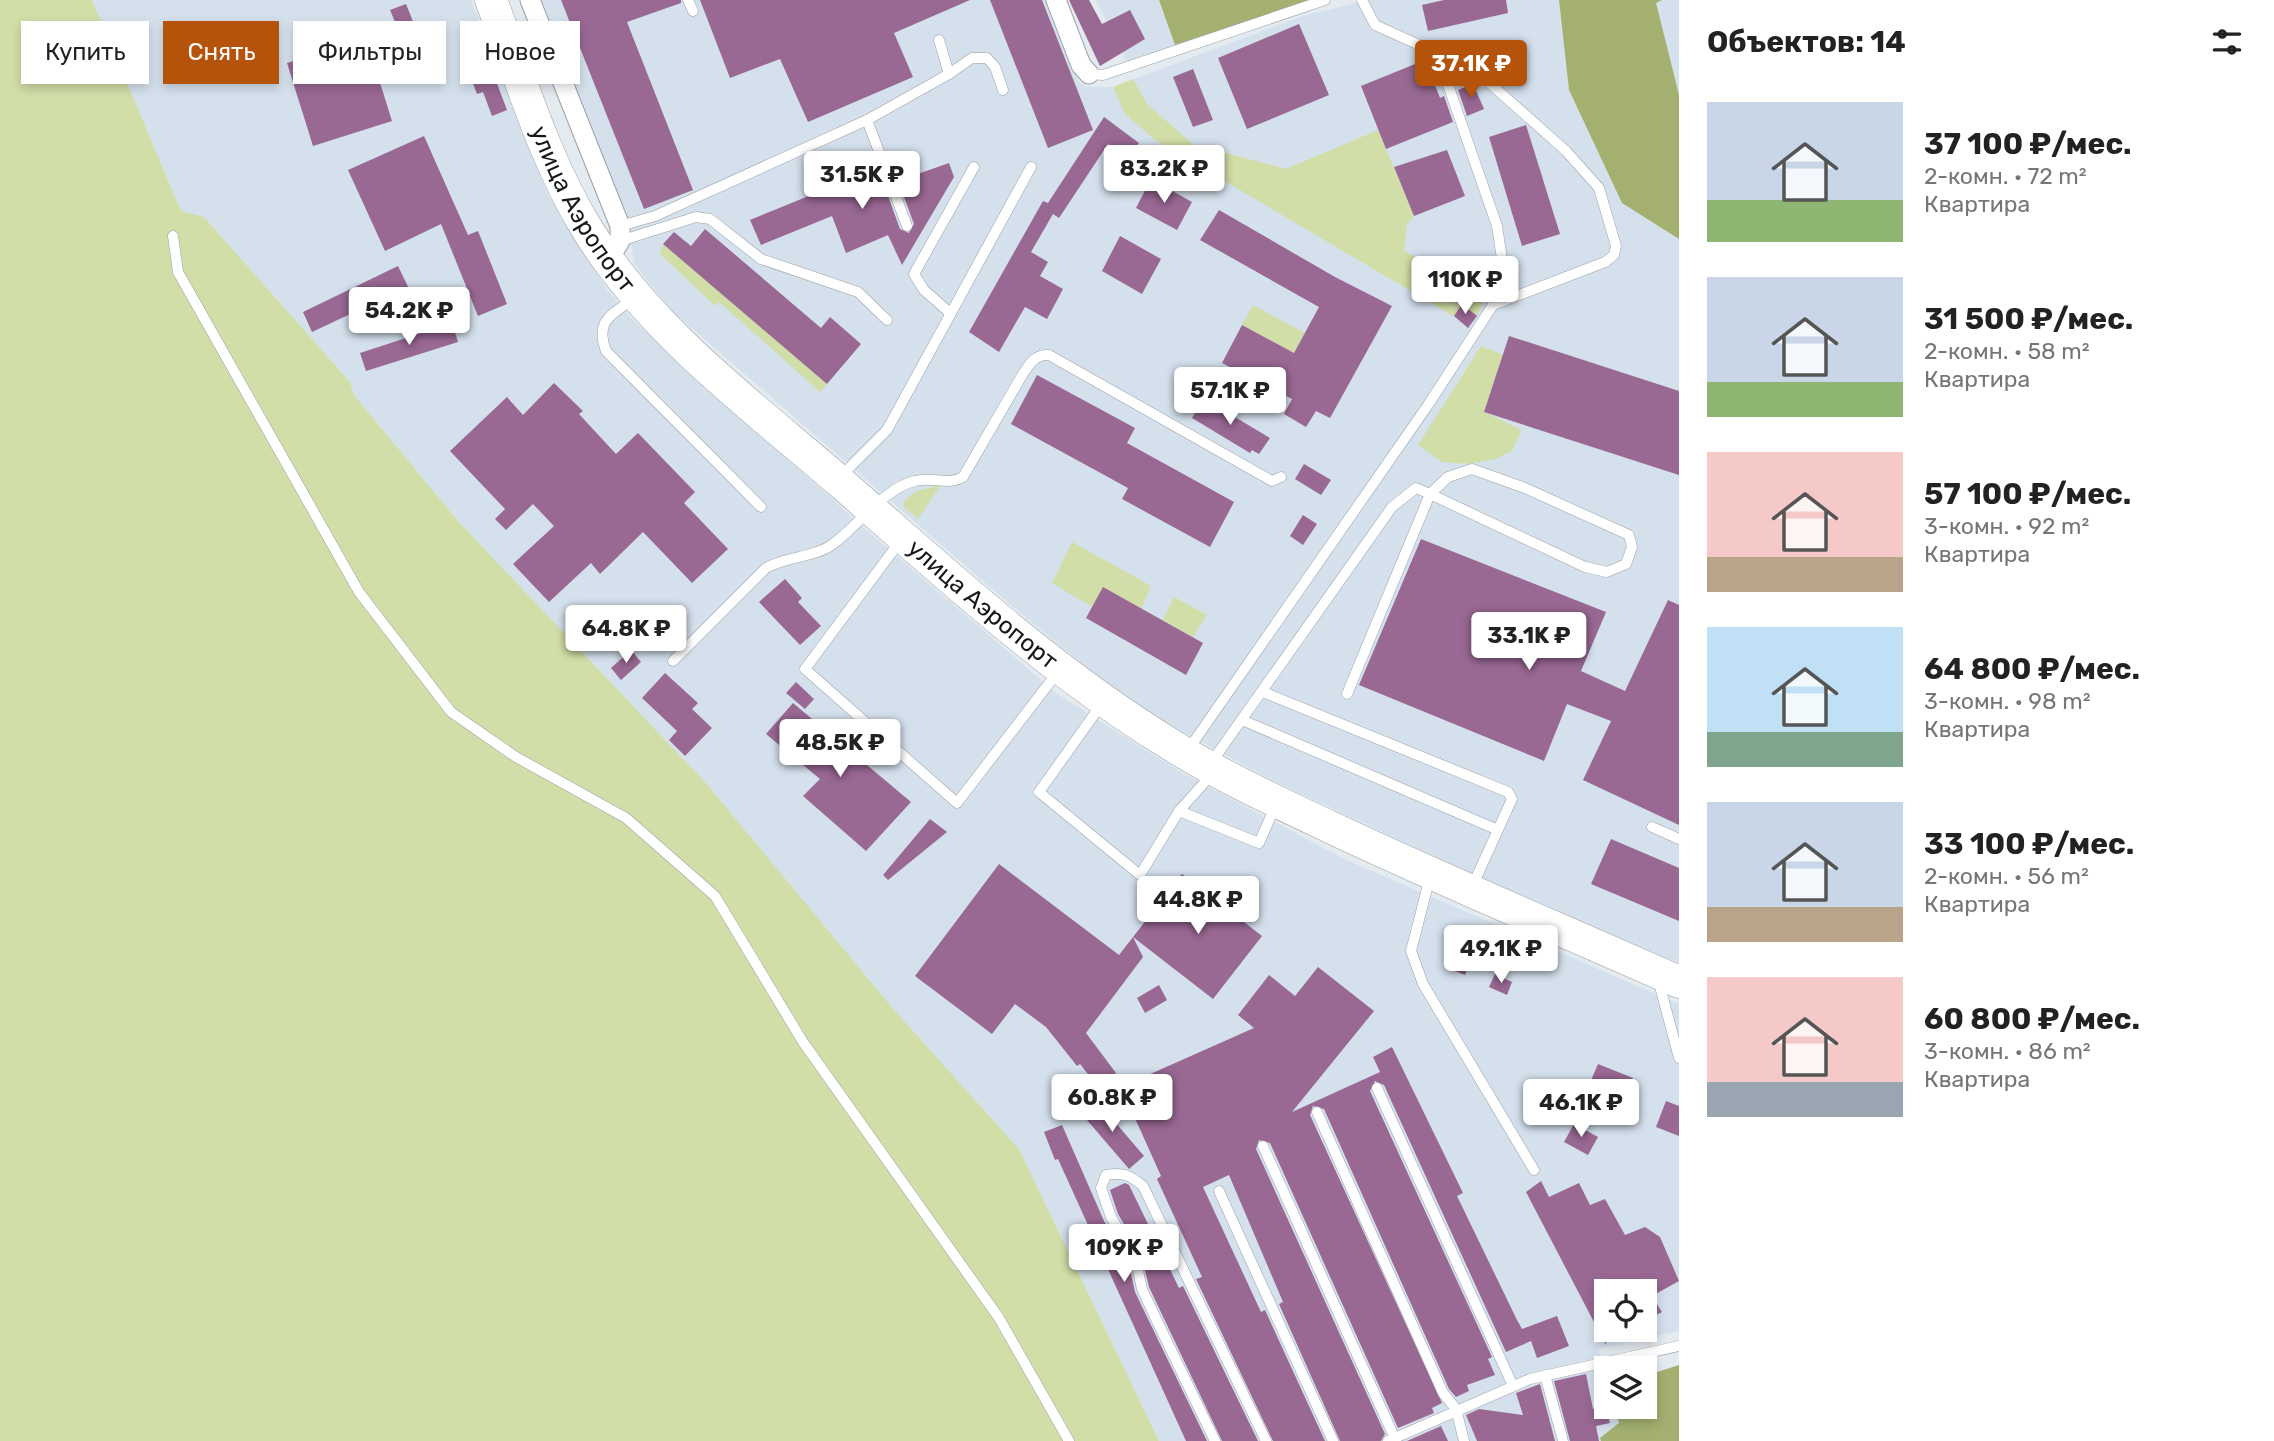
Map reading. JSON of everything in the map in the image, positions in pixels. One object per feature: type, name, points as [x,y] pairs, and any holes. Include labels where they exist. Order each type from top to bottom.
[{"type":"main road","name":"улица Аэропорт","points":[[491,0],[565,188],[616,242],[636,297],[682,344],[1059,670],[1204,763],[1277,802],[1667,977]]},
{"type":"street","points":[[530,0],[616,242]]},
{"type":"street","points":[[1056,0],[1082,65],[1089,74]]},
{"type":"lane","points":[[688,0],[693,11]]},
{"type":"lane","points":[[1089,74],[1103,75],[1325,0]]},
{"type":"lane","points":[[1362,0],[1376,25],[1485,79],[1566,151],[1599,188],[1616,246],[1614,256],[1605,262],[1493,305]]},
{"type":"lane","points":[[940,40],[949,74]]},
{"type":"lane","points":[[1104,700],[1039,792],[1140,875],[1179,811],[1204,763],[1493,305],[1504,272],[1497,226],[1437,54]]},
{"type":"lane","points":[[616,242],[655,216],[867,120],[972,58],[987,58],[995,67],[1003,90]]},
{"type":"lane","points":[[867,120],[907,226]]},
{"type":"lane","points":[[949,312],[925,290],[914,274],[974,167]]},
{"type":"lane","points":[[837,480],[887,429],[1031,167]]},
{"type":"lane","points":[[616,242],[696,217],[710,219],[761,259],[858,292],[887,320]]},
{"type":"lane","points":[[173,236],[178,272],[359,592],[451,712],[516,757],[626,818],[716,896],[803,1042],[999,1318],[1069,1441]]},
{"type":"lane","points":[[636,297],[605,321],[600,335],[606,351],[761,507]]},
{"type":"lane","points":[[673,661],[766,568],[777,561],[832,545],[869,508],[914,481],[954,482],[963,477],[1024,372],[1032,360],[1041,355],[1049,355],[1272,481],[1281,477]]},
{"type":"lane","points":[[1204,763],[1263,692],[1392,507],[1416,488],[1430,494],[1585,567],[1607,572],[1626,564],[1632,547],[1629,535],[1525,488],[1472,469],[1448,477],[1430,494],[1347,694]]},
{"type":"lane","points":[[903,537],[806,669],[957,803],[1059,670]]},
{"type":"lane","points":[[1263,692],[1508,792],[1512,799],[1471,890]]},
{"type":"lane","points":[[1242,720],[1498,830]]},
{"type":"lane","points":[[1179,811],[1259,843],[1277,802]]},
{"type":"lane","points":[[1652,827],[1679,839]]},
{"type":"lane","points":[[1431,873],[1411,951],[1423,984],[1534,1170]]},
{"type":"lane","points":[[1667,977],[1679,1058]]},
{"type":"lane","points":[[1377,1088],[1513,1386]]},
{"type":"lane","points":[[1317,1112],[1443,1393],[1456,1409],[1464,1441]]},
{"type":"lane","points":[[1264,1146],[1393,1440],[1456,1409],[1545,1375],[1679,1346]]},
{"type":"lane","points":[[1215,1441],[1142,1289],[1135,1257],[1111,1217],[1101,1188],[1106,1175],[1119,1173],[1131,1176],[1143,1186],[1266,1441]]},
{"type":"lane","points":[[1219,1191],[1333,1441]]},
{"type":"lane","points":[[1545,1375],[1563,1441]]},
{"type":"shaded area","points":[[92,0],[471,0],[479,21],[460,21],[460,84],[504,84],[548,195],[607,290],[634,321],[871,534],[1056,693],[1177,770],[1344,859],[1679,1004],[1679,1331],[1657,1336],[1657,1279],[1594,1279],[1594,1342],[1630,1342],[1598,1349],[1600,1356],[1594,1356],[1594,1419],[1618,1419],[1619,1423],[1600,1438],[1601,1441],[1159,1441],[1019,1149],[895,1012],[705,782],[458,521],[354,395],[350,382],[204,217],[181,211],[127,84],[149,84],[149,21],[101,21]]},
{"type":"shaded area","points":[[537,0],[1047,0],[1079,82],[1087,87],[1113,87],[1303,16],[1368,0],[1559,0],[1569,90],[1622,203],[1679,239],[1679,963],[1485,880],[1268,778],[1132,704],[1006,601],[671,310],[635,265],[628,230],[570,84],[580,84],[580,21],[545,21]]},
{"type":"shaded area","points":[[1096,0],[1309,0],[1126,61]]},
{"type":"shaded area","points":[[1644,0],[1679,0],[1679,156]]},
{"type":"green space","points":[[0,0],[92,0],[101,21],[21,21],[21,84],[127,84],[181,211],[204,217],[350,382],[354,395],[458,521],[705,782],[895,1011],[1019,1149],[1159,1441],[0,1441]]},
{"type":"green space","points":[[1159,0],[1309,0],[1175,45]]},
{"type":"green space","points":[[1559,0],[1662,0],[1656,3],[1679,95],[1679,239],[1622,203],[1569,90]]},
{"type":"green space","points":[[1133,79],[1147,104],[1193,144],[1286,169],[1378,130],[1414,216],[1407,225],[1404,250],[1484,301],[1477,316],[1462,305],[1453,316],[1155,140],[1125,114],[1113,87]]},
{"type":"green space","points":[[663,244],[827,384],[820,392],[719,302],[715,306],[660,254]]},
{"type":"green space","points":[[1253,305],[1305,333],[1294,353],[1242,325]]},
{"type":"green space","points":[[1481,346],[1503,355],[1484,412],[1522,430],[1512,451],[1495,459],[1469,464],[1442,462],[1418,445]]},
{"type":"green space","points":[[941,485],[918,519],[904,507],[903,502],[916,491]]},
{"type":"green space","points":[[1072,542],[1151,586],[1141,609],[1103,588],[1092,607],[1052,583]]},
{"type":"green space","points":[[1174,597],[1207,615],[1193,637],[1163,620]]},
{"type":"green space","points":[[1679,1365],[1679,1441],[1601,1441],[1600,1438],[1619,1423],[1618,1419],[1657,1419],[1657,1372]]},
{"type":"building","points":[[561,0],[681,0],[681,3],[627,22],[693,190],[644,209],[580,48],[580,21],[569,21]]},
{"type":"building","points":[[700,0],[970,0],[894,33],[913,77],[808,122],[780,59],[730,78]]},
{"type":"building","points":[[990,0],[1042,0],[1093,130],[1048,148]]},
{"type":"building","points":[[1069,0],[1089,0],[1102,24],[1130,10],[1145,39],[1100,66]]},
{"type":"building","points":[[1444,0],[1506,0],[1508,13],[1428,31],[1422,5]]},
{"type":"building","points":[[406,4],[413,21],[395,21],[390,10]]},
{"type":"building","points":[[1299,24],[1329,95],[1247,129],[1218,58]]},
{"type":"building","points":[[1425,60],[1440,98],[1444,96],[1453,122],[1386,149],[1361,86]]},
{"type":"building","points":[[293,61],[293,82],[287,63]]},
{"type":"building","points":[[1193,69],[1213,120],[1193,127],[1173,77]]},
{"type":"building","points":[[294,84],[380,84],[392,121],[313,146]]},
{"type":"building","points":[[473,84],[497,84],[507,110],[492,116],[483,92],[477,94]]},
{"type":"building","points":[[1473,84],[1484,109],[1467,116],[1458,90]]},
{"type":"building","points":[[1104,117],[1139,143],[1127,158],[1108,144],[1059,218],[1053,214],[1031,252],[1048,262],[1040,276],[1063,289],[1047,319],[1025,307],[999,352],[969,332],[1043,201],[1048,203]]},
{"type":"building","points":[[1526,125],[1560,234],[1522,246],[1489,137]]},
{"type":"building","points":[[424,136],[468,235],[478,231],[507,304],[478,316],[441,224],[385,251],[348,170]]},
{"type":"building","points":[[1447,150],[1465,196],[1414,216],[1394,167]]},
{"type":"building","points":[[949,163],[954,177],[902,265],[888,235],[846,253],[832,216],[761,245],[750,220],[870,171],[877,187],[884,185],[900,229],[909,233],[914,224],[898,181]]},
{"type":"building","points":[[1151,179],[1192,202],[1177,230],[1136,208]]},
{"type":"building","points":[[1219,210],[1335,277],[1392,306],[1330,418],[1316,411],[1306,427],[1284,414],[1292,399],[1222,363],[1242,325],[1294,353],[1319,307],[1200,240]]},
{"type":"building","points":[[705,229],[821,328],[830,317],[861,344],[827,384],[663,244],[674,232],[691,246]]},
{"type":"building","points":[[1120,236],[1161,259],[1142,294],[1102,271]]},
{"type":"building","points":[[398,266],[413,297],[367,319],[361,309],[312,332],[303,312]]},
{"type":"building","points":[[1462,304],[1477,316],[1468,328],[1454,316]]},
{"type":"building","points":[[452,323],[458,342],[366,371],[360,353]]},
{"type":"building","points":[[1509,336],[1679,391],[1679,475],[1484,412]]},
{"type":"building","points":[[1037,375],[1135,428],[1127,443],[1234,502],[1210,547],[1122,499],[1128,488],[1011,424]]},
{"type":"building","points":[[554,383],[583,411],[579,414],[616,454],[638,433],[695,492],[684,503],[728,549],[692,583],[643,532],[600,574],[591,563],[549,602],[513,564],[554,526],[533,504],[506,530],[495,519],[505,509],[450,451],[507,397],[523,415]]},
{"type":"building","points":[[1203,398],[1270,438],[1259,454],[1252,450],[1250,453],[1192,418]]},
{"type":"building","points":[[1304,464],[1331,480],[1321,495],[1295,479]]},
{"type":"building","points":[[1303,515],[1317,524],[1303,545],[1290,536]]},
{"type":"building","points":[[1421,539],[1606,612],[1581,671],[1625,691],[1668,600],[1679,605],[1679,825],[1583,780],[1611,721],[1567,704],[1544,761],[1359,685]]},
{"type":"building","points":[[785,579],[802,598],[798,602],[821,626],[800,645],[759,602]]},
{"type":"building","points":[[1103,587],[1203,643],[1186,675],[1086,618]]},
{"type":"building","points":[[631,650],[641,662],[621,680],[611,668]]},
{"type":"building","points":[[665,673],[698,703],[692,709],[712,728],[685,756],[669,740],[677,731],[642,698]]},
{"type":"building","points":[[796,682],[814,699],[805,709],[786,693]]},
{"type":"building","points":[[793,703],[911,802],[866,851],[803,796],[820,779],[766,734]]},
{"type":"building","points":[[930,819],[947,832],[888,880],[883,875]]},
{"type":"building","points":[[1611,839],[1679,868],[1679,921],[1591,884]]},
{"type":"building","points":[[999,864],[1119,955],[1133,937],[1143,957],[1086,1033],[1116,1073],[1098,1087],[1080,1064],[1077,1066],[1046,1027],[1015,1004],[992,1034],[915,976]]},
{"type":"building","points":[[1182,874],[1262,936],[1213,999],[1133,937]]},
{"type":"building","points":[[1452,953],[1471,960],[1465,975],[1447,968]]},
{"type":"building","points":[[1318,967],[1374,1011],[1292,1112],[1380,1072],[1373,1057],[1392,1047],[1463,1193],[1457,1196],[1522,1329],[1557,1316],[1569,1346],[1537,1358],[1531,1341],[1506,1352],[1384,1085],[1375,1081],[1370,1091],[1492,1357],[1488,1359],[1495,1375],[1467,1385],[1469,1391],[1456,1397],[1449,1389],[1324,1109],[1313,1106],[1310,1115],[1442,1403],[1432,1408],[1434,1413],[1398,1428],[1270,1143],[1259,1140],[1256,1149],[1385,1434],[1381,1441],[1340,1441],[1279,1304],[1283,1302],[1229,1175],[1203,1187],[1261,1312],[1265,1310],[1325,1441],[1273,1441],[1196,1279],[1202,1277],[1157,1179],[1161,1176],[1121,1087],[1254,1028],[1238,1015],[1269,975],[1295,996]]},
{"type":"building","points":[[1495,974],[1512,982],[1507,995],[1489,987]]},
{"type":"building","points":[[1159,985],[1167,1000],[1145,1013],[1137,998]]},
{"type":"building","points":[[1598,1064],[1633,1078],[1625,1099],[1589,1085]]},
{"type":"building","points":[[1096,1100],[1144,1156],[1129,1169],[1081,1113]]},
{"type":"building","points":[[1666,1101],[1679,1106],[1679,1136],[1656,1127]]},
{"type":"building","points":[[1574,1124],[1598,1137],[1588,1155],[1564,1142]]},
{"type":"building","points":[[1062,1125],[1104,1221],[1128,1260],[1135,1292],[1207,1441],[1186,1441],[1058,1159],[1055,1160],[1044,1132]]},
{"type":"building","points":[[1541,1181],[1549,1197],[1579,1183],[1590,1205],[1605,1199],[1625,1235],[1645,1227],[1660,1237],[1679,1281],[1657,1293],[1657,1279],[1594,1279],[1594,1322],[1526,1192]]},
{"type":"building","points":[[1125,1183],[1129,1185],[1179,1288],[1183,1286],[1258,1441],[1222,1441],[1149,1287],[1141,1253],[1118,1214],[1110,1190]]},
{"type":"building","points":[[1586,1374],[1594,1419],[1609,1419],[1610,1423],[1596,1426],[1599,1441],[1570,1441],[1554,1381]]},
{"type":"building","points":[[1540,1384],[1555,1441],[1477,1441],[1466,1415],[1479,1409],[1523,1415],[1516,1393]]},
{"type":"building","points":[[1441,1426],[1448,1441],[1407,1441]]}]
